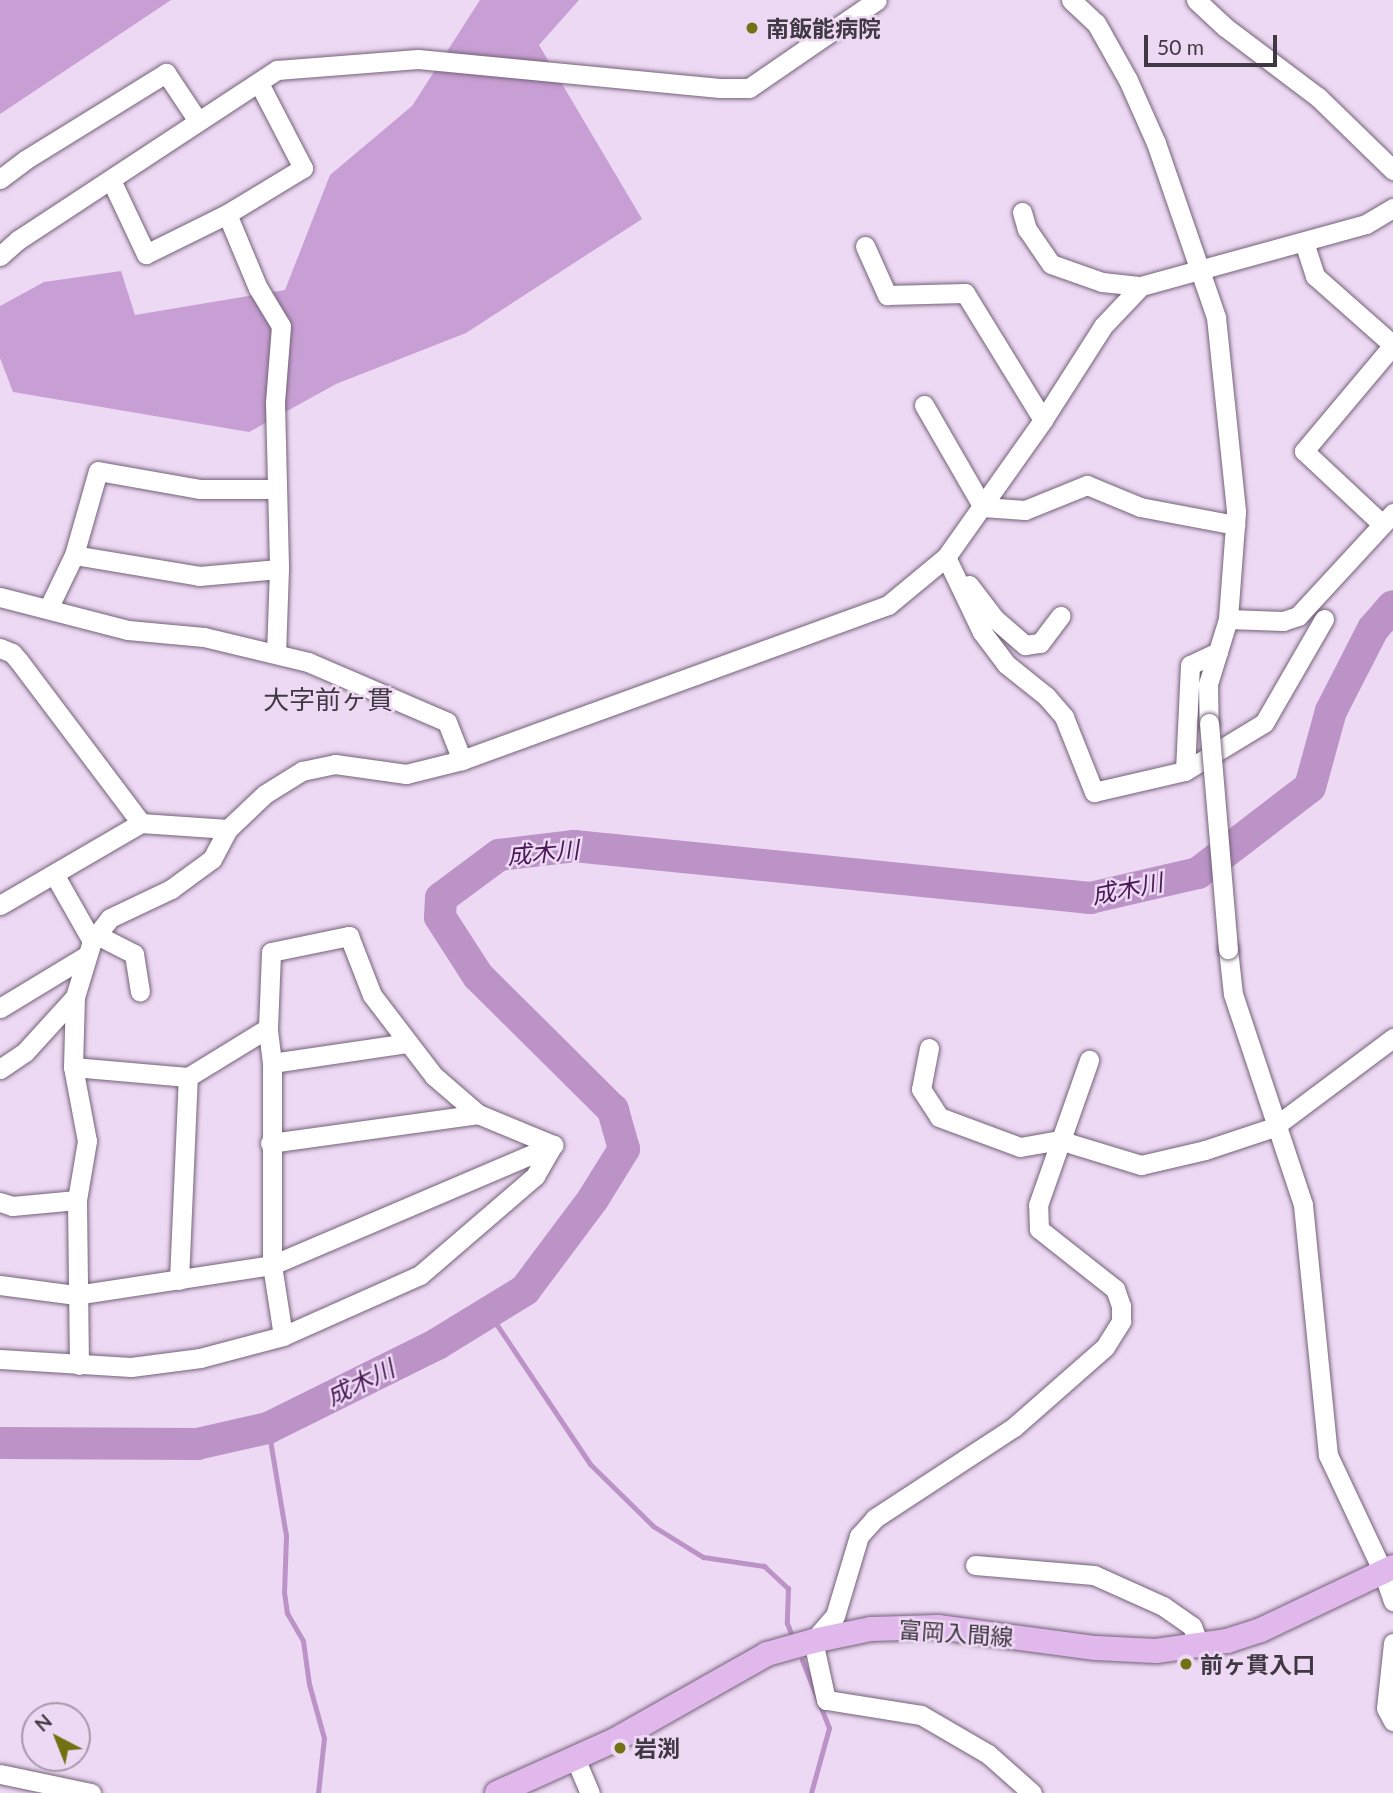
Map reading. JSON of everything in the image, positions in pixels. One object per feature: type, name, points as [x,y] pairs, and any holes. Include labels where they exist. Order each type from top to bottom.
[{"type":"main road","name":"富岡入間線","points":[[505,1791],[615,1740],[768,1654],[813,1641],[871,1629],[938,1627],[1126,1651],[1156,1651],[1227,1641],[1261,1630],[1388,1569]]},
{"type":"street","points":[[0,256],[18,240],[277,71],[418,59],[720,88],[749,88],[877,0]]},
{"type":"street","points":[[1071,0],[1096,23],[1128,80],[1156,144],[1197,271],[1216,317],[1233,477],[1235,525],[1228,619],[1208,684],[1209,723],[1233,994],[1274,1126],[1303,1205],[1328,1455],[1388,1569],[1393,1601]]},
{"type":"street","points":[[1196,0],[1225,27],[1318,97],[1393,170]]},
{"type":"street","points":[[0,179],[25,160],[166,73],[198,121]]},
{"type":"street","points":[[111,180],[146,254],[227,214],[303,168],[259,83]]},
{"type":"street","points":[[1022,212],[1027,229],[1051,264],[1102,282],[1141,286],[1366,224],[1393,208]]},
{"type":"street","points":[[227,214],[258,288],[281,326],[275,401],[279,569],[276,653]]},
{"type":"street","points":[[1228,619],[1283,621],[1298,615],[1388,518],[1304,451],[1393,345],[1315,276],[1304,242]]},
{"type":"street","points":[[865,246],[887,295],[965,293],[1043,420]]},
{"type":"street","points":[[0,1008],[91,944],[110,918],[171,889],[212,859],[228,829],[265,794],[302,771],[335,764],[406,774],[462,760],[888,605],[946,557],[1043,420],[1103,326],[1141,286]]},
{"type":"street","points":[[924,405],[983,507]]},
{"type":"street","points":[[48,609],[74,555],[98,471],[200,489],[276,489]]},
{"type":"street","points":[[983,507],[1025,510],[1087,485],[1140,507],[1235,525]]},
{"type":"street","points":[[74,555],[199,576],[279,569]]},
{"type":"street","points":[[946,557],[995,619],[1025,645],[1040,643],[1060,616]]},
{"type":"street","points":[[946,557],[982,632],[1006,664],[1046,696],[1064,717],[1094,792],[1185,771],[1264,723],[1324,619]]},
{"type":"street","points":[[0,597],[128,630],[204,637],[309,662],[447,722],[462,760]]},
{"type":"street","points":[[0,648],[12,653],[19,661],[141,823]]},
{"type":"street","points":[[1185,771],[1190,665],[1218,652]]},
{"type":"street","points":[[0,905],[141,823],[228,829]]},
{"type":"street","points":[[54,874],[91,944],[75,997],[73,1067],[87,1141],[77,1200],[76,1295],[79,1365]]},
{"type":"street","points":[[284,1336],[272,1265],[272,1063],[268,1028],[271,952],[349,936],[372,995],[434,1076],[478,1114],[553,1145]]},
{"type":"street","points":[[91,944],[134,954],[140,992]]},
{"type":"street","points":[[0,1069],[25,1052],[75,997]]},
{"type":"street","points":[[73,1067],[188,1077],[268,1028]]},
{"type":"street","points":[[929,1048],[921,1089],[939,1117],[1020,1147],[1059,1140],[1141,1165],[1205,1150],[1274,1126],[1393,1038]]},
{"type":"street","points":[[272,1063],[407,1043]]},
{"type":"street","points":[[1032,1793],[988,1754],[921,1714],[826,1700],[813,1641],[835,1616],[859,1536],[876,1518],[1014,1427],[1105,1347],[1121,1321],[1121,1306],[1115,1289],[1039,1229],[1038,1205],[1089,1060]]},
{"type":"street","points":[[179,1280],[188,1077]]},
{"type":"street","points":[[270,1143],[478,1114]]},
{"type":"street","points":[[0,1284],[76,1295],[272,1265],[553,1145]]},
{"type":"street","points":[[0,1359],[131,1367],[200,1358],[284,1336],[420,1275],[535,1176],[553,1145]]},
{"type":"street","points":[[0,1202],[12,1206],[77,1200]]},
{"type":"street","points":[[975,1566],[1094,1575],[1163,1606],[1192,1626],[1199,1645]]},
{"type":"street","points":[[1393,1643],[1387,1708],[1393,1721]]},
{"type":"street","points":[[575,1758],[580,1777],[590,1793]]},
{"type":"street","points":[[0,1774],[38,1779],[91,1793]]},
{"type":"shaded area","points":[[0,0],[171,0],[0,114]]},
{"type":"shaded area","points":[[480,0],[579,0],[539,45],[642,219],[466,333],[336,384],[249,432],[13,392],[0,358],[0,306],[44,282],[121,271],[135,315],[285,290],[330,175],[412,106]]},
{"type":"waterway","name":"成木川","points":[[0,1443],[197,1444],[268,1428],[437,1344],[525,1290],[593,1199],[624,1149],[613,1110],[478,976],[440,917],[441,898],[499,855],[574,846],[1090,898],[1198,873],[1310,787],[1331,711],[1373,629],[1393,606]]},
{"type":"waterway","points":[[489,1313],[590,1464],[653,1526],[703,1557],[764,1566],[788,1588],[787,1623],[790,1631]]},
{"type":"waterway","points":[[268,1428],[286,1536],[284,1592],[287,1613],[303,1641],[309,1684],[324,1738],[318,1793]]},
{"type":"waterway","points":[[802,1660],[829,1728],[811,1793]]},
{"type":"place","name":"南飯能病院","points":[[752,28]]},
{"type":"place","name":"前ヶ貫入口","points":[[1186,1664]]},
{"type":"place","name":"岩渕","points":[[620,1748]]},
{"type":"district","name":"大字前ヶ貫","points":[[328,700]]}]
